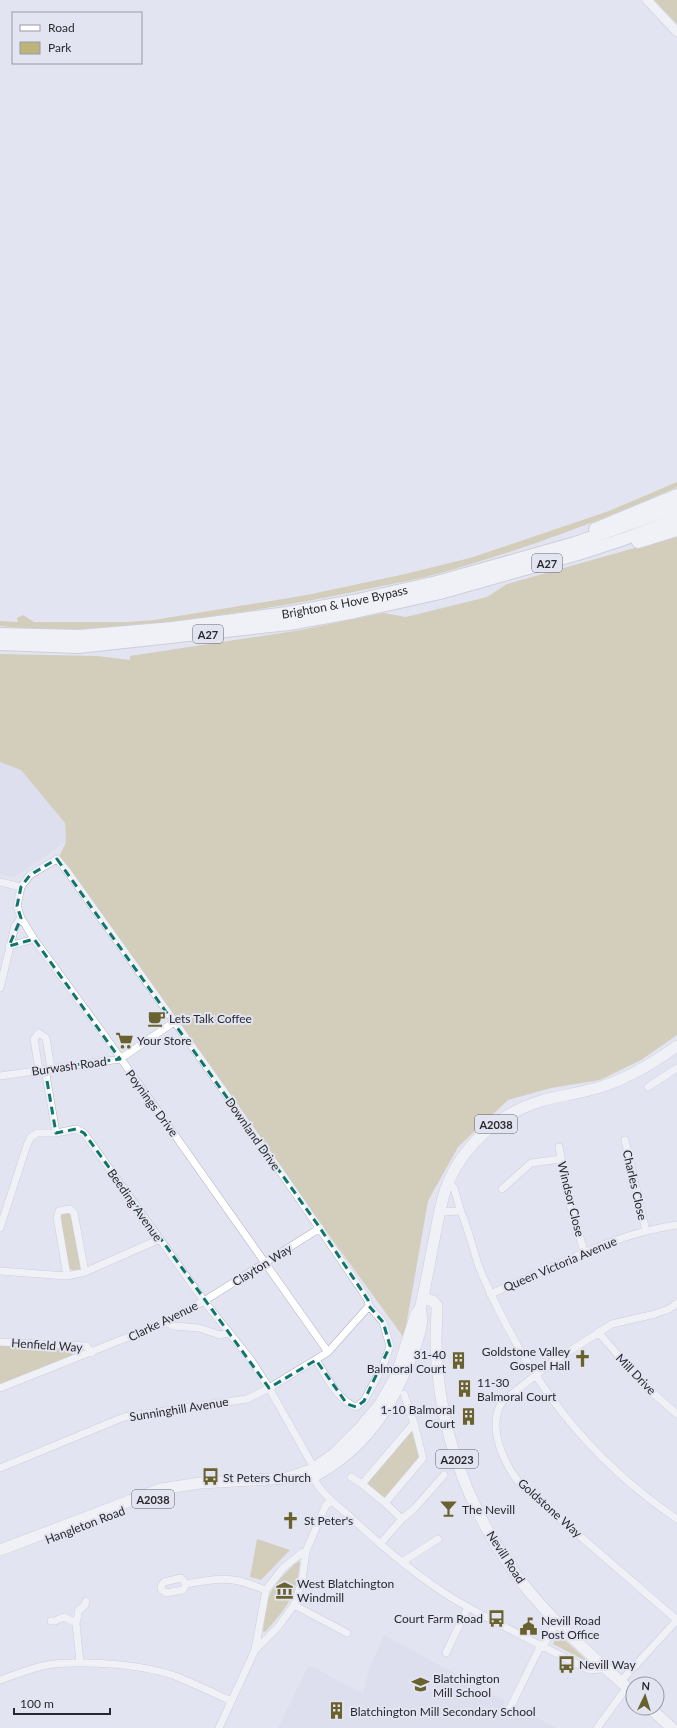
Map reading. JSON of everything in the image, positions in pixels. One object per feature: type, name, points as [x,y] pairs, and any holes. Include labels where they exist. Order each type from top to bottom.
[{"type":"highway","name":"A27","points":[[529,556],[677,495]]},
{"type":"highway","name":"Brighton & Hove Bypass","points":[[0,634],[80,636],[173,628],[287,613],[424,585],[529,556],[620,528],[677,507]]},
{"type":"highway","name":"Brighton & Hove Bypass","points":[[0,644],[78,647],[289,624],[354,612],[440,593],[578,554],[677,519]]},
{"type":"highway","name":"A27","points":[[578,554],[626,545],[677,530]]},
{"type":"main road","name":"A2038","points":[[312,1473],[358,1430],[377,1415],[396,1376],[416,1314],[420,1309],[423,1298],[440,1212],[448,1183],[469,1148],[503,1118],[525,1107],[540,1101],[596,1088],[620,1080],[655,1062],[677,1046]]},
{"type":"main road","name":"Nevill Road","points":[[423,1298],[433,1301],[437,1306],[437,1356],[441,1398],[452,1445],[469,1490],[483,1520],[506,1560],[532,1595],[557,1622],[625,1685]]},
{"type":"main road","name":"Hangleton Road","points":[[0,1558],[23,1546],[170,1487],[185,1484],[215,1485],[287,1478],[312,1473]]},
{"type":"main road","name":"Hangleton Road","points":[[0,1550],[23,1546]]},
{"type":"main road","points":[[659,1716],[672,1728]]},
{"type":"street","points":[[647,0],[677,32]]},
{"type":"street","name":"Downland Drive","points":[[21,887],[30,875],[57,859],[320,1228],[368,1300],[369,1306],[383,1322],[390,1346],[383,1366],[364,1402],[356,1407],[347,1404],[331,1384],[316,1360]]},
{"type":"street","points":[[0,882],[21,887]]},
{"type":"street","name":"Poynings Drive","points":[[21,887],[17,906],[21,918],[34,939],[328,1352]]},
{"type":"street","points":[[0,988],[15,926],[21,918]]},
{"type":"street","points":[[9,946],[34,939]]},
{"type":"street","name":"Burwash Road","points":[[0,1076],[120,1059],[174,1022]]},
{"type":"street","points":[[648,1087],[677,1068]]},
{"type":"street","points":[[45,1069],[56,1132]]},
{"type":"street","name":"Beeding Avenue","points":[[0,1228],[27,1145],[31,1137],[37,1133],[76,1129],[84,1133],[204,1301]]},
{"type":"street","name":"Charles Close","points":[[625,1140],[646,1231]]},
{"type":"street","name":"Windsor Close","points":[[559,1147],[570,1206],[584,1251]]},
{"type":"street","points":[[502,1188],[531,1163],[561,1159]]},
{"type":"street","points":[[448,1183],[454,1188],[479,1267],[490,1294],[499,1313],[536,1376],[570,1424],[583,1438],[619,1473],[677,1519]]},
{"type":"street","points":[[67,1276],[57,1217],[59,1211],[65,1209],[70,1209],[74,1213],[85,1272]]},
{"type":"street","points":[[440,1212],[461,1212]]},
{"type":"street","name":"Queen Victoria Avenue","points":[[490,1294],[584,1251],[646,1231],[677,1225]]},
{"type":"street","name":"Clayton Way","points":[[204,1301],[320,1228]]},
{"type":"street","points":[[0,1271],[67,1276],[85,1272],[160,1240]]},
{"type":"street","name":"Clarke Avenue","points":[[0,1388],[92,1353],[166,1322],[204,1301],[251,1360],[269,1388],[312,1466],[312,1473]]},
{"type":"street","name":"Goldstone Way","points":[[676,1305],[655,1314],[616,1323],[598,1332],[551,1363],[505,1399],[499,1406],[496,1417],[500,1443],[514,1474],[526,1489],[677,1620]]},
{"type":"street","points":[[269,1388],[328,1352],[369,1306]]},
{"type":"street","points":[[166,1322],[174,1326],[199,1328],[220,1335],[228,1333]]},
{"type":"street","name":"Mill Drive","points":[[598,1332],[645,1386],[677,1414]]},
{"type":"street","name":"Henfield Way","points":[[0,1342],[86,1346],[92,1353]]},
{"type":"street","name":"Sunninghill Avenue","points":[[0,1468],[124,1417],[247,1399],[269,1388]]},
{"type":"street","points":[[385,1503],[423,1458],[414,1423],[404,1394]]},
{"type":"street","points":[[362,1484],[414,1423]]},
{"type":"street","points":[[312,1473],[320,1488],[332,1501],[380,1544],[436,1587],[468,1607],[589,1670],[601,1669],[604,1666]]},
{"type":"street","points":[[380,1544],[444,1475]]},
{"type":"street","points":[[351,1477],[362,1484],[402,1519]]},
{"type":"street","points":[[255,1650],[278,1627],[294,1605],[302,1580],[306,1551],[326,1505],[332,1501]]},
{"type":"street","points":[[402,1562],[438,1539]]},
{"type":"street","points":[[219,1728],[255,1650],[266,1590],[283,1568],[306,1551]]},
{"type":"street","points":[[186,1584],[211,1580],[231,1580],[240,1581],[266,1590]]},
{"type":"street","points":[[80,1662],[76,1623],[78,1611],[85,1605],[86,1601]]},
{"type":"street","points":[[294,1605],[347,1632]]},
{"type":"street","points":[[446,1653],[468,1607]]},
{"type":"street","points":[[51,1621],[64,1617],[76,1623]]},
{"type":"street","points":[[635,1676],[677,1620]]},
{"type":"street","points":[[508,1710],[541,1644],[544,1643],[557,1622]]},
{"type":"street","points":[[0,1680],[45,1666],[80,1662],[149,1670],[179,1677],[231,1701]]},
{"type":"street","points":[[597,1728],[625,1690]]},
{"type":"highlighted area","points":[[57,859],[320,1228],[368,1300],[369,1306],[383,1322],[390,1346],[364,1401],[356,1407],[347,1404],[316,1360],[269,1388],[84,1133],[76,1129],[56,1133],[45,1069],[120,1059],[34,939],[9,946],[21,918],[17,906],[21,887],[30,875]]},
{"type":"shaded area","points":[[0,762],[21,770],[65,823],[66,842],[15,877],[0,875]]},
{"type":"shaded area","name":"Blatchington Mill School","points":[[384,1635],[505,1701],[503,1706],[514,1712],[516,1707],[557,1728],[278,1728],[309,1665],[363,1694],[369,1669]]},
{"type":"green space","points":[[654,0],[677,0],[677,24]]},
{"type":"green space","points":[[677,482],[677,487],[558,535],[498,556],[416,579],[276,606],[151,624],[90,629],[0,626],[0,621],[18,622],[17,618],[23,615],[34,622],[128,622],[154,620],[307,595],[405,574],[470,558],[609,511]]},
{"type":"green space","points":[[677,536],[677,1035],[641,1060],[600,1080],[551,1088],[508,1100],[458,1147],[428,1201],[404,1338],[57,861],[66,842],[65,823],[21,770],[0,762],[0,654],[97,656],[130,660],[130,656],[301,630],[384,613],[406,617],[487,597],[507,584]]},
{"type":"green space","points":[[68,1211],[71,1216],[81,1267],[77,1272],[70,1269],[59,1217],[61,1212]]},
{"type":"green space","points":[[0,1344],[71,1348],[73,1356],[0,1384]]},
{"type":"green space","points":[[412,1431],[419,1458],[385,1498],[382,1498],[366,1483]]},
{"type":"green space","points":[[257,1539],[290,1550],[261,1580],[250,1577]]},
{"type":"green space","points":[[298,1561],[300,1563],[293,1593],[285,1608],[265,1632],[263,1631],[266,1608],[271,1592],[281,1578]]},
{"type":"green space","points":[[558,1634],[590,1663],[553,1644]]},
{"type":"place","name":"Lets Talk Coffee","points":[[156,1018]]},
{"type":"place","name":"Your Store","points":[[124,1040]]},
{"type":"place","name":"Goldstone Valley Gospel Hall","points":[[583,1358]]},
{"type":"place","name":"31-40 Balmoral Court","points":[[459,1361]]},
{"type":"place","name":"11-30 Balmoral Court","points":[[464,1389]]},
{"type":"place","name":"1-10 Balmoral Court","points":[[468,1416]]},
{"type":"place","name":"St Peters Church","points":[[210,1477]]},
{"type":"place","name":"The Nevill","points":[[449,1509]]},
{"type":"place","name":"St Peter's","points":[[291,1520]]},
{"type":"place","name":"West Blatchington Windmill","points":[[284,1590]]},
{"type":"place","name":"Court Farm Road","points":[[496,1618]]},
{"type":"place","name":"Nevill Road Post Office","points":[[528,1627]]},
{"type":"place","name":"Nevill Way","points":[[566,1664]]},
{"type":"place","name":"Blatchington Mill School","points":[[420,1685]]},
{"type":"place","name":"Blatchington Mill Secondary School","points":[[337,1711]]}]
